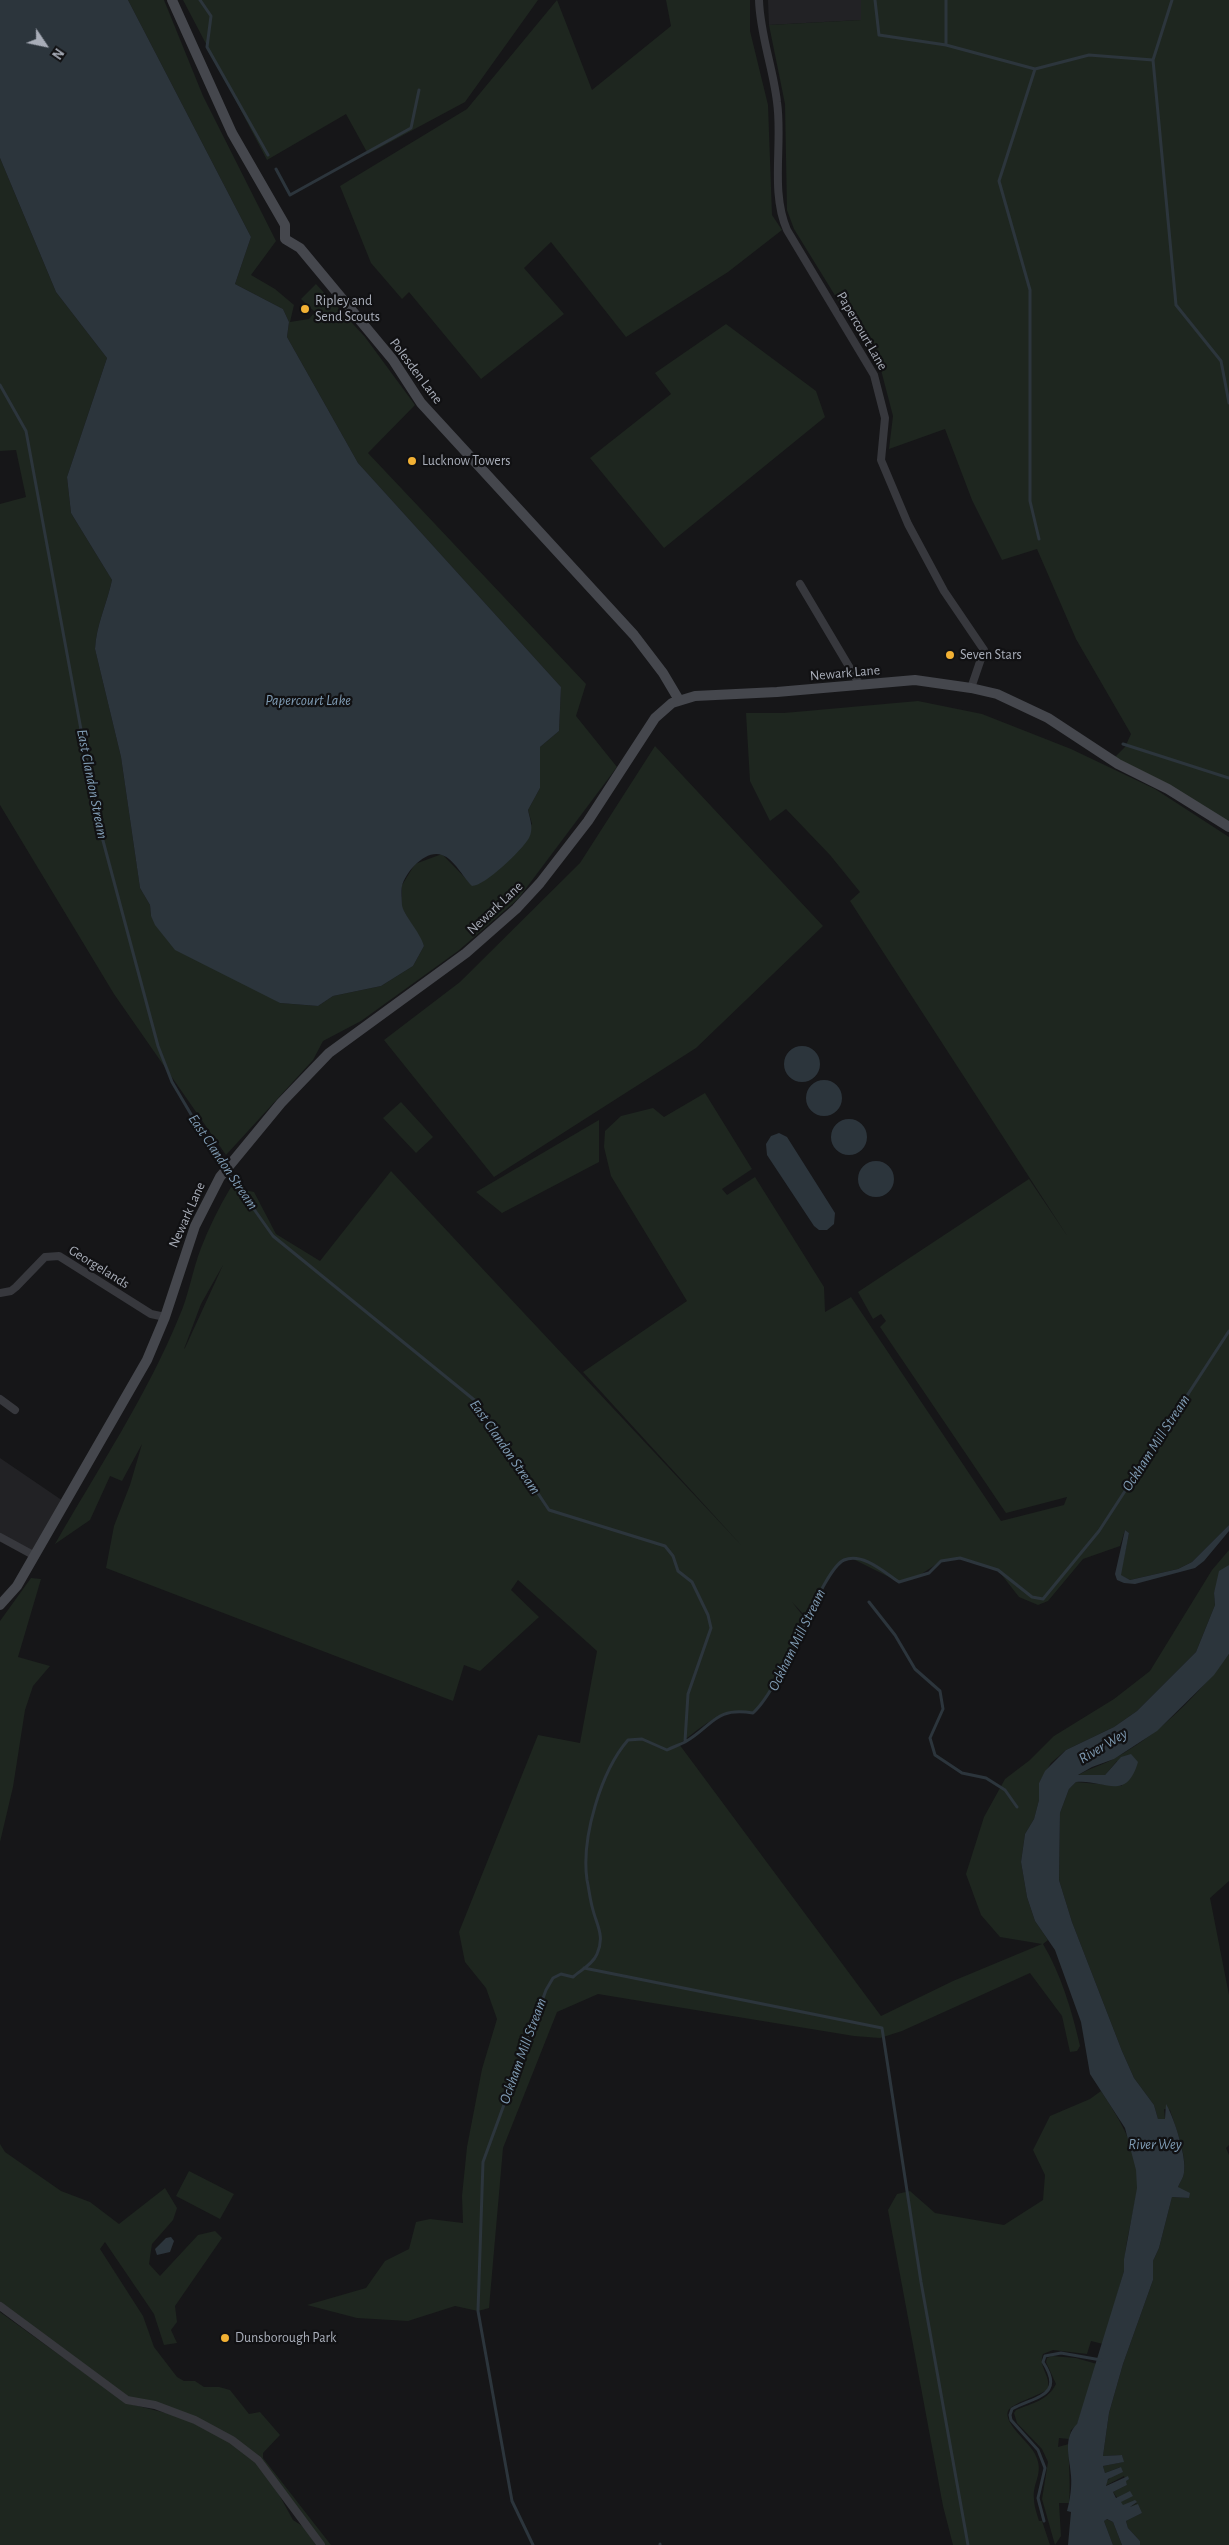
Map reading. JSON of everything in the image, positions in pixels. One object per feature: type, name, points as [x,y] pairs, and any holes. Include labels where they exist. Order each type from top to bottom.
[{"type":"main road","name":"Polesden Lane","points":[[172,0],[232,133],[285,225],[285,239],[297,245],[306,255],[393,360],[420,403],[634,635],[663,673],[679,700]]},
{"type":"main road","name":"Newark Lane","points":[[0,1605],[17,1586],[136,1382],[165,1317],[195,1226],[206,1201],[234,1158],[299,1083],[329,1053],[460,958],[516,909],[562,857],[666,706],[695,696],[929,680],[971,688],[1006,698],[1048,718],[1118,764],[1168,789],[1229,827]]},
{"type":"street","name":"Papercourt Lane","points":[[759,0],[760,18],[777,99],[780,124],[780,213],[787,230],[874,375],[885,418],[881,460],[908,524],[926,558],[944,591],[984,650],[971,688]]},
{"type":"street","points":[[800,584],[860,685]]},
{"type":"street","name":"Georgelands","points":[[0,1293],[11,1291],[45,1257],[59,1256],[150,1314],[165,1317]]},
{"type":"street","points":[[0,1400],[15,1410]]},
{"type":"street","points":[[0,1537],[35,1556]]},
{"type":"street","points":[[0,2306],[127,2400],[176,2412],[232,2440],[258,2460],[321,2545]]},
{"type":"shaded area","points":[[128,0],[164,0],[203,96],[276,241],[251,275],[275,289],[294,305],[290,322],[309,319],[315,312],[301,299],[316,284],[365,337],[415,405],[368,453],[586,684],[576,716],[617,767],[518,899],[458,951],[361,1021],[323,1041],[313,1060],[226,1155],[114,994],[0,805],[0,504],[26,497],[16,450],[0,451],[0,158],[56,292],[107,358],[67,477],[71,513],[112,580],[97,631],[95,649],[121,757],[140,888],[150,905],[151,916],[280,1003],[318,1006],[333,996],[381,986],[413,966],[424,946],[402,908],[402,885],[415,864],[442,854],[472,885],[532,824],[528,810],[540,788],[540,747],[559,731],[561,687],[358,463],[287,337],[289,322],[283,309],[235,284],[251,237]]},
{"type":"shaded area","points":[[183,0],[538,0],[465,102],[368,154],[346,114],[267,160]]},
{"type":"shaded area","points":[[557,0],[592,90],[671,26],[666,0],[750,0],[750,31],[768,105],[772,215],[782,230],[728,272],[626,337],[551,242],[524,268],[564,314],[481,379],[409,292],[402,299],[371,263],[340,186],[467,109]]},
{"type":"shaded area","points":[[768,0],[861,0],[861,20],[769,25]]},
{"type":"shaded area","points":[[861,0],[1229,0],[1229,822],[1114,758],[1125,747],[1131,734],[1076,639],[1037,549],[1002,560],[972,500],[945,429],[889,449],[893,416],[881,370],[794,229],[787,210],[785,104],[769,25],[861,20]]},
{"type":"shaded area","points":[[726,324],[816,391],[825,417],[664,548],[590,458],[671,394],[655,373]]},
{"type":"shaded area","points":[[918,701],[982,714],[1071,749],[1155,789],[1229,837],[1229,1525],[1192,1562],[1178,1569],[1130,1580],[1120,1575],[1129,1533],[1125,1530],[1120,1546],[1083,1559],[1048,1601],[1038,1605],[1019,1597],[998,1570],[960,1558],[941,1561],[914,1579],[899,1582],[853,1559],[844,1560],[828,1577],[811,1622],[792,1602],[807,1621],[778,1682],[762,1704],[753,1713],[730,1713],[721,1716],[679,1744],[881,2016],[953,1981],[1042,1944],[1000,1937],[981,1915],[966,1874],[984,1817],[1005,1779],[1030,1760],[1054,1736],[1114,1699],[1150,1671],[1212,1570],[1229,1550],[1229,1565],[1214,1593],[1215,1605],[1196,1652],[1137,1711],[1114,1727],[1066,1750],[1051,1763],[1039,1783],[1039,1800],[1034,1819],[1025,1834],[1021,1862],[1027,1897],[1035,1921],[1048,1940],[1043,1944],[1061,1980],[1070,2006],[1080,2046],[1077,2051],[1070,2052],[1062,2016],[1030,1973],[902,2031],[880,2038],[854,2036],[598,1994],[557,2012],[503,2148],[489,2308],[478,2311],[455,2306],[408,2321],[357,2318],[307,2305],[366,2288],[385,2261],[409,2249],[416,2222],[430,2219],[463,2223],[462,2196],[467,2147],[482,2069],[497,2019],[486,1988],[465,1962],[459,1932],[538,1735],[580,1743],[597,1651],[518,1580],[511,1590],[539,1617],[480,1671],[464,1665],[453,1701],[106,1568],[114,1526],[130,1485],[142,1444],[122,1481],[110,1476],[90,1520],[55,1544],[152,1376],[182,1309],[204,1240],[214,1217],[231,1187],[254,1192],[276,1234],[320,1261],[391,1171],[742,1546],[583,1372],[687,1301],[611,1176],[604,1147],[605,1131],[621,1116],[653,1108],[664,1117],[705,1093],[752,1169],[722,1189],[727,1195],[755,1177],[824,1287],[825,1312],[851,1297],[1001,1521],[1064,1505],[1067,1497],[1006,1513],[880,1327],[886,1321],[881,1314],[873,1319],[858,1292],[1029,1179],[1068,1237],[850,901],[860,892],[830,855],[786,809],[770,821],[750,781],[746,713],[784,713]],"holes":[[[223,1265],[185,1348],[201,1304]]]},
{"type":"shaded area","points":[[655,746],[823,926],[696,1048],[494,1177],[384,1040],[460,982],[580,863]]},
{"type":"shaded area","points":[[401,1102],[433,1137],[416,1153],[383,1118]]},
{"type":"shaded area","points":[[599,1120],[599,1162],[502,1213],[476,1192]]},
{"type":"shaded area","points":[[0,1458],[66,1503],[35,1556],[0,1537]]},
{"type":"shaded area","points":[[31,1578],[41,1579],[18,1657],[50,1666],[33,1686],[25,1710],[13,1787],[0,1842],[0,1621]]},
{"type":"shaded area","points":[[1229,1654],[1229,1881],[1210,1898],[1229,1995],[1229,2145],[1226,2148],[1229,2155],[1229,2545],[1139,2545],[1140,2541],[1128,2528],[1126,2521],[1142,2513],[1130,2507],[1137,2503],[1123,2506],[1113,2492],[1127,2485],[1124,2476],[1105,2486],[1106,2482],[1121,2467],[1105,2473],[1103,2466],[1123,2462],[1122,2455],[1103,2456],[1109,2413],[1123,2364],[1153,2280],[1153,2261],[1159,2248],[1172,2197],[1189,2198],[1178,2187],[1184,2174],[1184,2157],[1170,2110],[1164,2109],[1165,2119],[1158,2119],[1154,2105],[1134,2078],[1072,1922],[1059,1880],[1060,1813],[1069,1789],[1076,1782],[1122,1786],[1117,1761],[1105,1775],[1077,1776],[1132,1748],[1163,1725],[1205,1684]]},
{"type":"shaded area","points":[[1101,2091],[1128,2138],[1133,2151],[1138,2177],[1125,2251],[1124,2271],[1103,2344],[1091,2341],[1087,2354],[1053,2350],[1043,2354],[1042,2363],[1048,2379],[1048,2389],[1015,2405],[1008,2411],[1009,2421],[1032,2449],[1038,2461],[1039,2472],[1034,2493],[1034,2504],[1039,2521],[1042,2521],[1050,2545],[953,2545],[943,2506],[888,2210],[897,2194],[910,2191],[935,2213],[1004,2225],[1043,2200],[1045,2175],[1033,2150],[1050,2116],[1090,2099]]},
{"type":"shaded area","points":[[0,2144],[5,2152],[61,2191],[90,2202],[119,2224],[165,2188],[177,2208],[173,2220],[152,2244],[149,2264],[160,2276],[198,2235],[215,2231],[222,2238],[175,2306],[177,2322],[171,2330],[177,2343],[164,2345],[154,2314],[105,2242],[100,2249],[143,2316],[154,2347],[177,2377],[184,2381],[195,2381],[204,2387],[219,2387],[230,2390],[249,2414],[260,2412],[280,2435],[263,2453],[263,2458],[331,2545],[324,2545],[260,2459],[182,2412],[128,2399],[0,2305]]},
{"type":"shaded area","points":[[189,2171],[234,2194],[220,2219],[176,2196]]},
{"type":"shaded area","points":[[0,2312],[126,2403],[182,2417],[231,2443],[257,2461],[271,2480],[293,2520],[304,2527],[316,2545],[0,2545]]},
{"type":"shaded area","points":[[1052,2356],[1076,2358],[1097,2364],[1077,2425],[1071,2430],[1069,2439],[1059,2438],[1058,2447],[1069,2444],[1070,2495],[1069,2503],[1059,2503],[1061,2536],[1055,2545],[1042,2499],[1048,2462],[1042,2449],[1017,2423],[1014,2413],[1016,2410],[1034,2403],[1049,2394],[1053,2389],[1056,2384],[1046,2362],[1047,2358]]},
{"type":"shaded area","points":[[1106,2519],[1113,2522],[1122,2545],[1113,2545],[1104,2521]]},
{"type":"water","name":"Papercourt Lake","points":[[0,0],[128,0],[251,237],[235,284],[283,309],[289,322],[287,337],[358,463],[561,687],[559,731],[540,747],[540,788],[528,810],[531,820],[529,838],[494,874],[472,886],[454,864],[442,855],[436,854],[423,858],[412,868],[402,886],[402,905],[424,946],[413,966],[381,986],[333,996],[318,1006],[280,1003],[175,950],[155,925],[151,916],[150,905],[140,888],[121,757],[95,649],[97,631],[112,580],[71,513],[67,477],[107,358],[56,292],[0,158]]},
{"type":"water","points":[[802,1046],[809,1047],[815,1051],[819,1057],[819,1071],[815,1077],[809,1081],[802,1082],[795,1081],[789,1077],[785,1071],[784,1064],[785,1057],[789,1051],[795,1047]]},
{"type":"water","points":[[824,1080],[831,1081],[837,1085],[841,1091],[841,1105],[837,1111],[831,1115],[824,1116],[817,1115],[811,1111],[807,1105],[806,1098],[807,1091],[811,1085],[817,1081]]},
{"type":"water","points":[[849,1119],[856,1120],[862,1124],[866,1130],[866,1144],[862,1150],[856,1154],[849,1155],[842,1154],[836,1150],[832,1144],[831,1137],[832,1130],[836,1124],[842,1120]]},
{"type":"water","points":[[779,1133],[787,1137],[835,1213],[834,1224],[827,1230],[819,1230],[814,1226],[767,1155],[766,1144],[771,1136]]},
{"type":"water","points":[[876,1161],[883,1162],[889,1166],[893,1172],[893,1186],[889,1192],[883,1196],[876,1197],[869,1196],[863,1192],[859,1186],[858,1179],[859,1172],[863,1166],[869,1162]]},
{"type":"water","points":[[1229,1525],[1229,1531],[1204,1561],[1195,1568],[1135,1584],[1117,1580],[1115,1574],[1125,1530],[1129,1533],[1121,1575],[1130,1580],[1178,1569],[1192,1562]]},
{"type":"water","name":"River Wey","points":[[1229,1565],[1229,1654],[1214,1675],[1157,1731],[1114,1759],[1092,1767],[1078,1775],[1105,1775],[1121,1757],[1131,1754],[1138,1762],[1133,1775],[1127,1782],[1120,1786],[1113,1786],[1076,1782],[1069,1789],[1060,1813],[1059,1880],[1072,1922],[1134,2078],[1154,2105],[1158,2119],[1165,2119],[1166,2104],[1169,2110],[1184,2157],[1184,2174],[1178,2187],[1190,2193],[1189,2198],[1172,2197],[1159,2248],[1153,2261],[1153,2280],[1123,2364],[1109,2413],[1103,2456],[1122,2455],[1124,2462],[1103,2466],[1105,2473],[1121,2467],[1123,2472],[1108,2479],[1106,2486],[1128,2476],[1127,2485],[1113,2492],[1116,2498],[1130,2491],[1133,2496],[1121,2502],[1123,2505],[1135,2500],[1137,2502],[1130,2507],[1138,2504],[1142,2513],[1126,2521],[1128,2528],[1140,2541],[1140,2545],[1122,2545],[1113,2522],[1107,2519],[1104,2521],[1113,2545],[1068,2545],[1071,2512],[1067,2511],[1071,2480],[1068,2442],[1072,2430],[1077,2424],[1124,2271],[1124,2259],[1137,2188],[1136,2170],[1125,2128],[1090,2074],[1081,2022],[1055,1950],[1035,1921],[1027,1897],[1021,1862],[1025,1834],[1034,1819],[1039,1800],[1039,1783],[1045,1771],[1066,1750],[1114,1727],[1137,1711],[1196,1652],[1215,1605],[1214,1593],[1219,1571]]},
{"type":"water","points":[[171,2237],[174,2241],[170,2252],[157,2255],[155,2249],[166,2238]]},
{"type":"waterway","points":[[200,0],[211,16],[207,47],[268,155]]},
{"type":"waterway","points":[[875,0],[879,35],[946,45],[1035,69],[999,181],[1030,290],[1030,501],[1039,539]]},
{"type":"waterway","points":[[946,0],[946,45]]},
{"type":"waterway","points":[[1172,0],[1153,60],[1176,305],[1221,361],[1229,403]]},
{"type":"waterway","points":[[1035,69],[1089,55],[1153,60]]},
{"type":"waterway","points":[[276,169],[290,195],[411,128],[419,90]]},
{"type":"waterway","name":"East Clandon Stream","points":[[0,385],[26,431],[98,822],[158,1046],[172,1082],[212,1150],[273,1236],[478,1403],[549,1510],[665,1546],[673,1556],[678,1571],[692,1582],[708,1615],[711,1628],[688,1694],[685,1741]]},
{"type":"waterway","points":[[1123,744],[1229,778]]},
{"type":"waterway","name":"Ockham Mill Stream","points":[[533,2545],[512,2501],[478,2311],[483,2162],[546,1990],[553,1978],[561,1974],[573,1977],[586,1967],[593,1961],[599,1948],[600,1931],[592,1906],[587,1880],[587,1845],[595,1806],[609,1769],[618,1753],[628,1740],[642,1739],[667,1750],[695,1736],[722,1715],[740,1712],[753,1713],[765,1699],[777,1678],[825,1584],[835,1568],[844,1560],[851,1558],[866,1561],[899,1582],[929,1573],[941,1561],[960,1558],[998,1570],[1032,1597],[1043,1599],[1099,1531],[1229,1331]]},
{"type":"waterway","points":[[869,1602],[895,1635],[915,1669],[940,1691],[943,1709],[930,1738],[935,1755],[962,1773],[986,1778],[1005,1790],[1017,1807]]},
{"type":"waterway","points":[[584,1968],[882,2028],[921,2282],[968,2545]]},
{"type":"waterway","points":[[1044,2521],[1038,2498],[1045,2468],[1038,2450],[1011,2420],[1012,2409],[1038,2397],[1049,2388],[1051,2382],[1043,2362],[1045,2356],[1061,2353],[1101,2360]]},
{"type":"place","name":"Ripley and Send Scouts","points":[[305,309]]},
{"type":"place","name":"Lucknow Towers","points":[[412,461]]},
{"type":"place","name":"Seven Stars","points":[[950,655]]},
{"type":"place","name":"Dunsborough Park","points":[[225,2338]]}]
